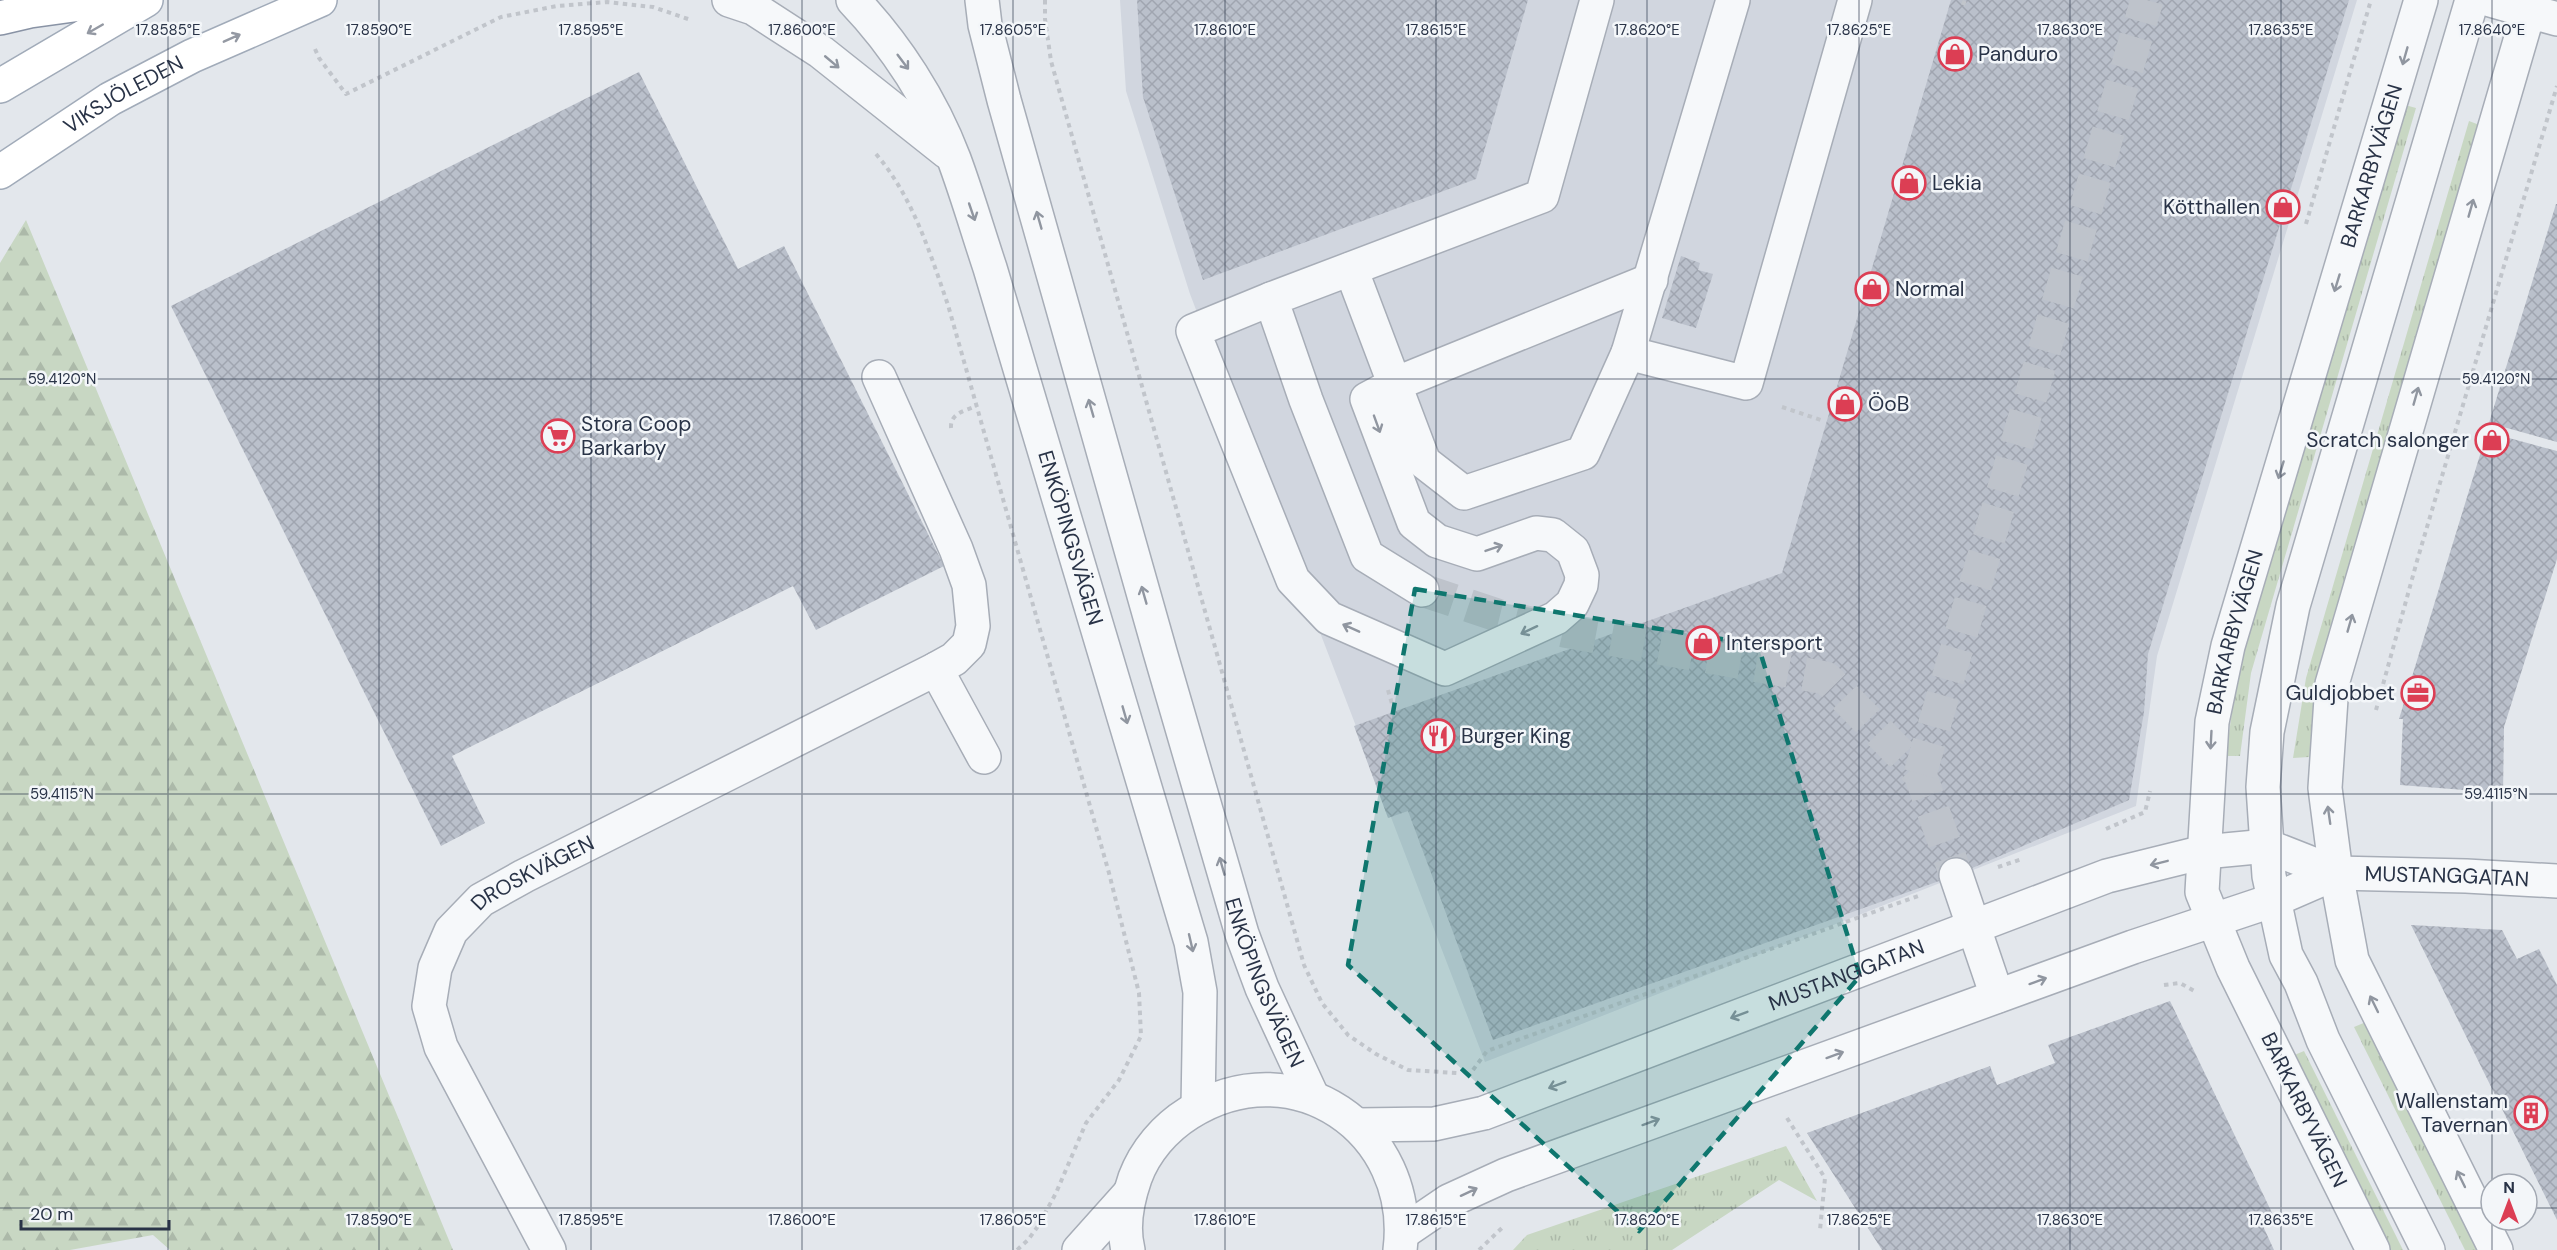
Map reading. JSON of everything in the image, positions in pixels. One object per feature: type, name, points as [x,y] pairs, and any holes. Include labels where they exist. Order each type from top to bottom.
[{"type":"main road","points":[[0,18],[30,11],[110,0]]},
{"type":"main road","points":[[0,86],[146,0]]},
{"type":"main road","name":"VIKSJÖLEDEN","points":[[0,172],[110,99],[192,56],[320,0]]},
{"type":"street","points":[[729,0],[753,8],[821,52],[953,157]]},
{"type":"street","name":"ENKÖPINGSVÄGEN","points":[[853,0],[868,16],[914,78],[953,157],[994,279],[1191,942],[1200,992],[1198,1107]]},
{"type":"street","name":"ENKÖPINGSVÄGEN","points":[[982,0],[985,25],[1004,100],[1242,934],[1262,988],[1312,1096]]},
{"type":"street","points":[[1597,0],[1542,196],[1193,331],[1293,580],[1329,618],[1445,669],[1556,618],[1572,604],[1581,585],[1582,575],[1573,551],[1552,535],[1536,533],[1477,554],[1437,541],[1413,523],[1367,399],[1395,384],[1652,280]]},
{"type":"street","points":[[1351,269],[1424,462],[1464,493],[1583,453],[1628,353],[1652,280],[1733,0]]},
{"type":"street","points":[[1628,353],[1746,383],[1855,0]]},
{"type":"street","name":"BARKARBYVÄGEN","points":[[2373,1250],[2232,968],[2211,920],[2202,892],[2212,722],[2228,646],[2421,0]]},
{"type":"street","points":[[2428,1250],[2323,1040],[2301,983],[2286,955],[2274,900],[2263,787],[2267,732],[2293,606],[2472,0]]},
{"type":"street","points":[[2490,0],[2540,10],[2332,684],[2325,788],[2352,960],[2496,1250]]},
{"type":"street","points":[[1271,299],[1306,400],[1367,556],[1422,590]]},
{"type":"street","name":"DROSKVÄGEN","points":[[549,1250],[441,1047],[429,1006],[435,968],[451,931],[481,900],[524,876],[936,669],[954,659],[969,644],[973,626],[969,585],[956,549],[879,377]]},
{"type":"street","points":[[936,669],[984,757]]},
{"type":"street","name":"MUSTANGGATAN","points":[[1357,1125],[1434,1124],[1484,1113],[1972,925],[2108,876],[2204,852],[2267,846],[2337,873],[2557,881]]},
{"type":"street","name":"MUSTANGGATAN","points":[[1401,1241],[1449,1202],[1506,1175],[1997,996],[2274,900],[2337,873]]},
{"type":"street","points":[[1957,878],[1997,996]]},
{"type":"street","points":[[1128,1250],[1126,1219],[1130,1193],[1138,1169],[1154,1144],[1173,1123],[1198,1107],[1225,1095],[1254,1090],[1283,1090],[1312,1096],[1338,1110],[1357,1125],[1373,1143],[1392,1178],[1400,1209],[1401,1241]]},
{"type":"street","points":[[1079,1250],[1130,1193]]},
{"type":"path","points":[[1045,0],[1045,19],[1051,61],[1305,965],[1322,1003],[1348,1035],[1376,1054],[1408,1070],[1459,1073]]},
{"type":"path","points":[[2374,719],[2417,561],[2557,86]]},
{"type":"path","points":[[1779,406],[1821,420]]},
{"type":"path","points":[[2101,831],[2145,812],[2150,791]]},
{"type":"path","points":[[1471,1073],[1487,1051],[1957,878],[2025,858]]},
{"type":"path","points":[[2159,985],[2180,983],[2199,993]]},
{"type":"path","points":[[1797,1114],[1786,1118],[1825,1178],[1820,1230]]},
{"type":"path","points":[[1479,1250],[1499,1230],[1513,1221]]},
{"type":"highlighted area","points":[[1415,589],[1758,645],[1860,976],[1639,1231],[1348,965]]},
{"type":"shaded area","points":[[1120,0],[2357,0],[2157,656],[2136,806],[1485,1062],[1190,294],[1126,91]]},
{"type":"green space","points":[[2405,105],[2416,108],[2251,673],[2240,756],[2226,756],[2236,682],[2244,650]]},
{"type":"green space","points":[[2469,121],[2482,126],[2320,683],[2309,757],[2293,758],[2306,678]]},
{"type":"green space","points":[[26,220],[453,1250],[170,1250],[153,1235],[70,1250],[0,1250],[0,263]]},
{"type":"green space","points":[[2366,1022],[2479,1250],[2465,1250],[2354,1027]]},
{"type":"green space","points":[[2304,1051],[2403,1250],[2389,1250],[2292,1056]]},
{"type":"green space","points":[[1786,1146],[1817,1201],[1779,1180],[1672,1250],[1513,1250],[1527,1235]]},
{"type":"building","points":[[1137,0],[1528,0],[1476,179],[1203,280],[1143,97]]},
{"type":"building","points":[[1951,0],[2349,0],[2148,654],[2144,712],[2129,800],[1956,875],[1493,1040],[1408,811],[1388,818],[1354,726],[1782,573]]},
{"type":"building","name":"Stora Coop Barkarby","points":[[639,72],[738,269],[784,246],[944,566],[816,630],[793,586],[452,756],[485,823],[441,846],[171,306]]},
{"type":"building","points":[[2557,204],[2557,442],[2489,423]]},
{"type":"building","points":[[1681,256],[1700,263],[1698,270],[1713,274],[1696,328],[1662,318]]},
{"type":"building","points":[[2487,432],[2557,451],[2557,559],[2504,727],[2503,793],[2400,785],[2403,719],[2399,719]]},
{"type":"building","name":"Wallenstam Tavernan","points":[[2411,925],[2502,930],[2517,959],[2539,949],[2557,985],[2557,1220],[2539,1184],[2539,1172],[2533,1172]]},
{"type":"building","points":[[2170,1001],[2275,1219],[2263,1226],[2274,1250],[1882,1250],[1807,1133],[1990,1066],[1997,1085],[2055,1063],[2048,1045]]},
{"type":"tunnel","points":[[1920,774],[2147,0]]},
{"type":"tunnel","points":[[1422,590],[1497,615],[1564,631],[1826,678],[1920,774],[1956,875]]},
{"type":"place","name":"Panduro","points":[[1955,54]]},
{"type":"place","name":"Lekia","points":[[1909,183]]},
{"type":"place","name":"Kötthallen","points":[[2283,207]]},
{"type":"place","name":"Normal","points":[[1872,289]]},
{"type":"place","name":"ÖoB","points":[[1845,404]]},
{"type":"place","name":"Stora Coop Barkarby","points":[[558,436]]},
{"type":"place","name":"Scratch salonger","points":[[2492,440]]},
{"type":"place","name":"Intersport","points":[[1703,643]]},
{"type":"place","name":"Guldjobbet","points":[[2418,693]]},
{"type":"place","name":"Burger King","points":[[1438,736]]},
{"type":"place","name":"Wallenstam Tavernan","points":[[2531,1113]]}]
